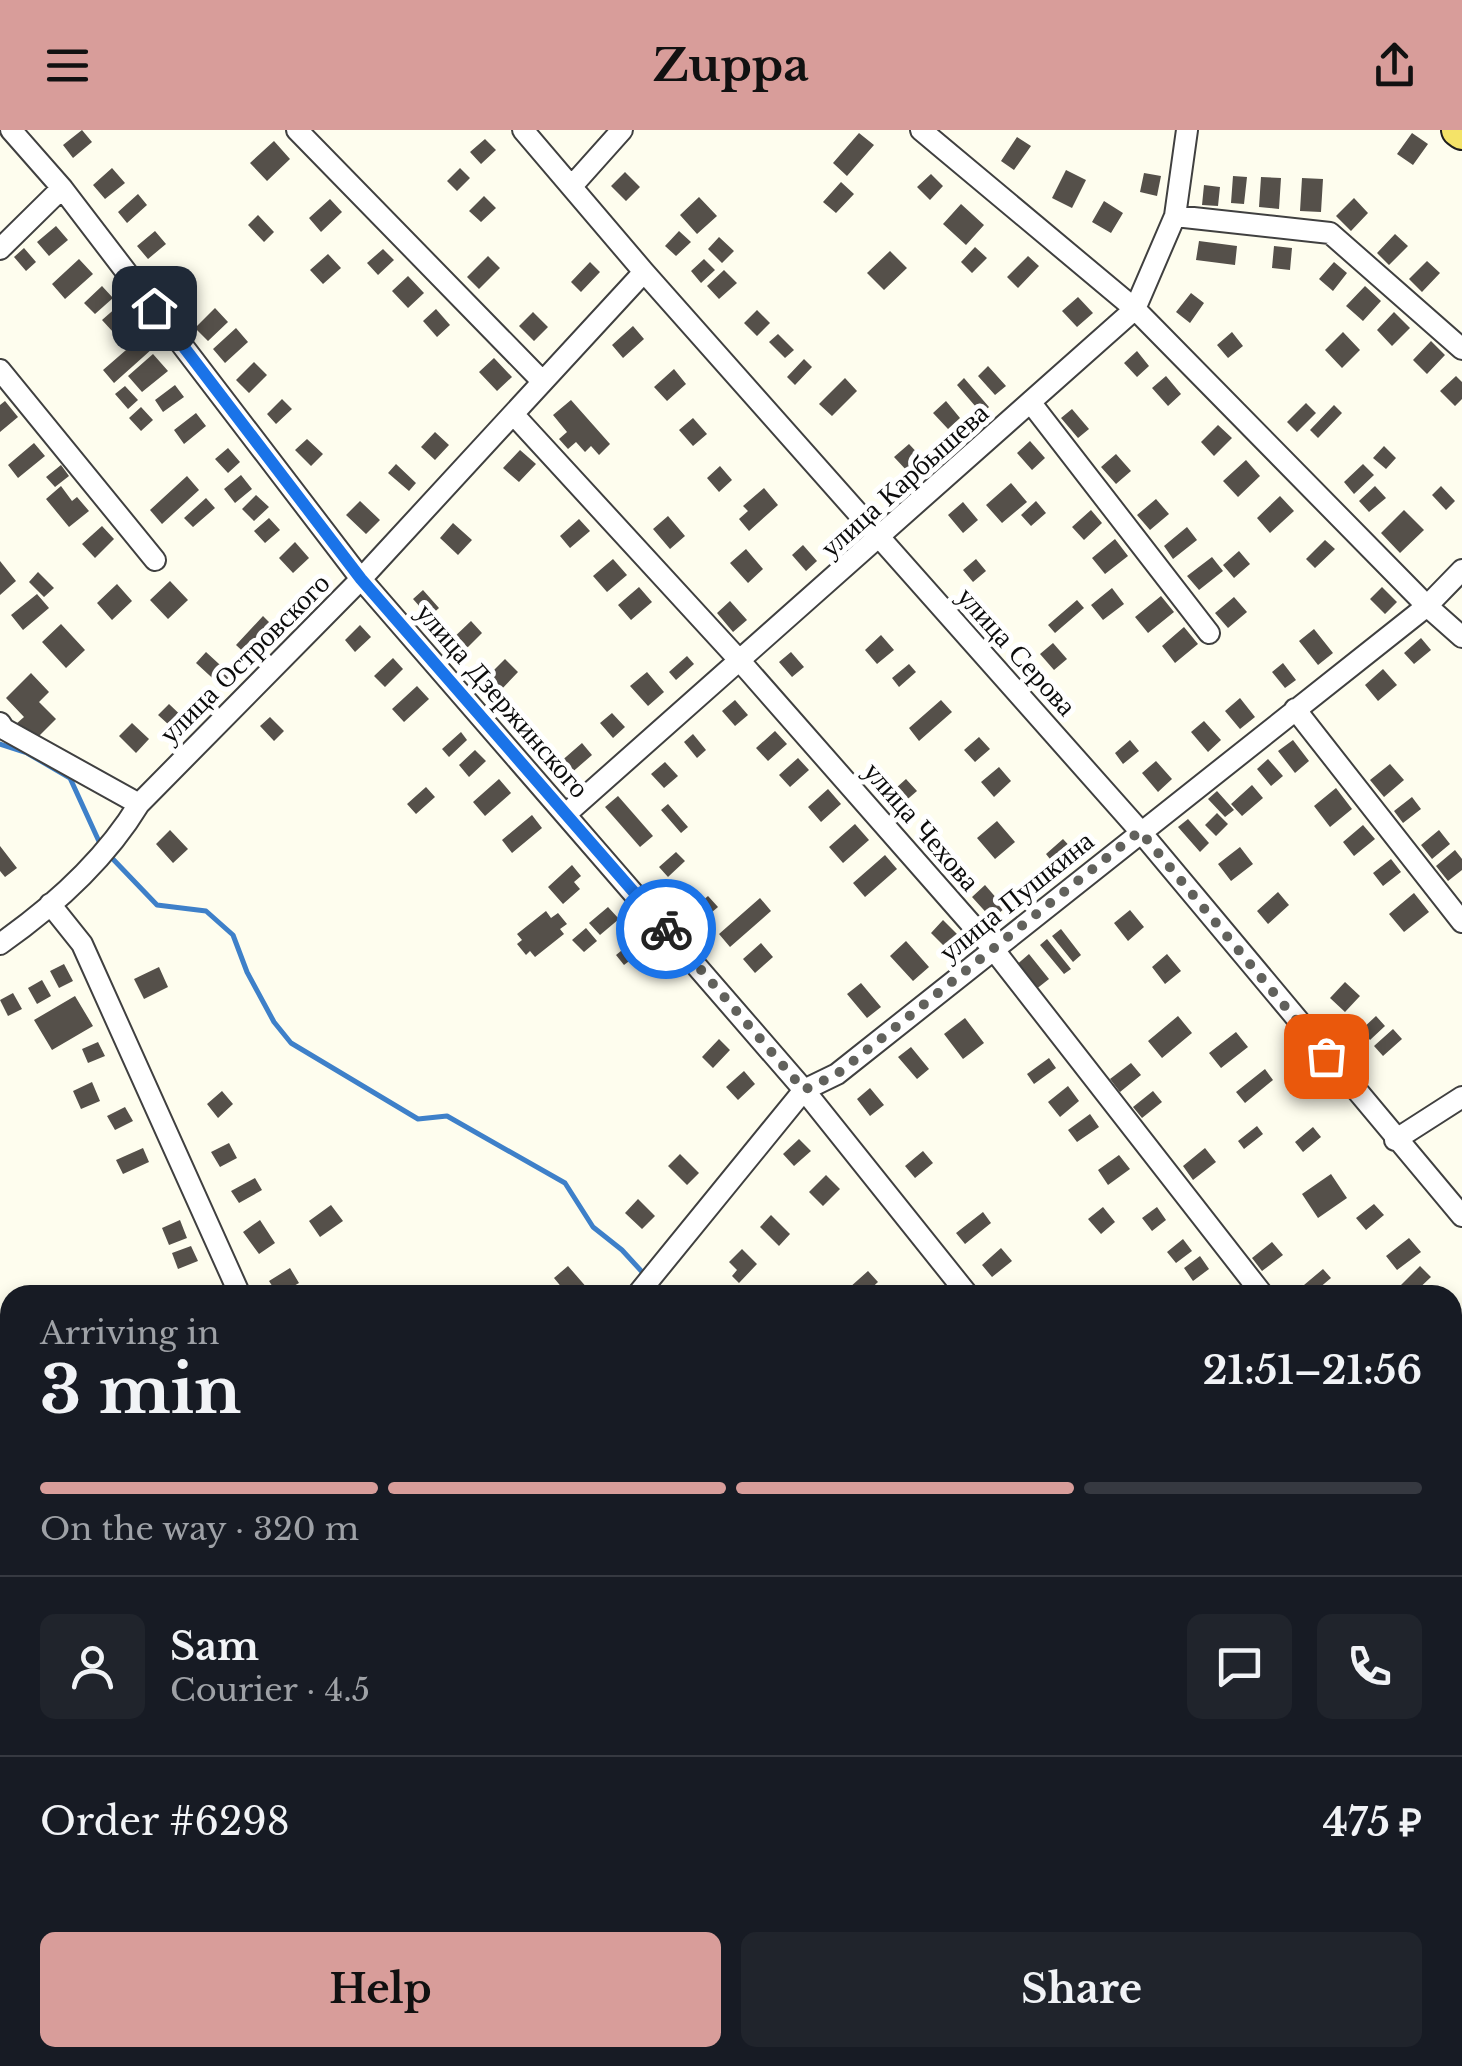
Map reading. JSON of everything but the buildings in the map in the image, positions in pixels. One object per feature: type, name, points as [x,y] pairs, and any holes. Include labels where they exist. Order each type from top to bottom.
[{"type":"street","name":"улица Дзержинского","points":[[11,130],[62,188],[361,579],[804,1090],[960,1285]]},
{"type":"street","points":[[298,130],[542,381]]},
{"type":"street","name":"улица Серова","points":[[523,130],[1140,831],[1462,1216]]},
{"type":"street","points":[[572,186],[622,130]]},
{"type":"street","points":[[920,130],[1136,308],[1426,606],[1462,637]]},
{"type":"street","name":"улица Карбышева","points":[[566,814],[1136,308],[1175,216],[1187,130]]},
{"type":"street","points":[[0,249],[62,188]]},
{"type":"street","points":[[1175,216],[1330,233],[1462,349]]},
{"type":"street","name":"улица Островского","points":[[0,944],[50,904],[116,840],[139,804],[361,579],[644,272]]},
{"type":"street","points":[[0,370],[155,560]]},
{"type":"street","points":[[1031,403],[1209,634]]},
{"type":"street","name":"улица Чехова","points":[[514,415],[740,661],[994,950],[1255,1285]]},
{"type":"street","name":"улица Пушкина","points":[[645,1285],[804,1090],[837,1074],[994,950],[1426,606],[1462,570]]},
{"type":"street","points":[[1295,709],[1462,922]]},
{"type":"street","points":[[0,723],[4,729],[139,804]]},
{"type":"street","points":[[50,904],[82,944],[235,1285]]},
{"type":"street","points":[[1395,1140],[1462,1097]]},
{"type":"waterway","points":[[0,744],[27,753],[70,778],[102,848]]},
{"type":"waterway","points":[[110,856],[157,905],[206,911],[233,935],[247,972],[274,1022],[291,1043],[418,1119],[447,1116],[565,1183],[593,1227],[644,1274]]},
{"type":"way so far","points":[[666,929],[804,1090],[837,1074],[1140,831],[1326,1056]]},
{"type":"route","points":[[154,308],[361,579],[666,929]]}]
